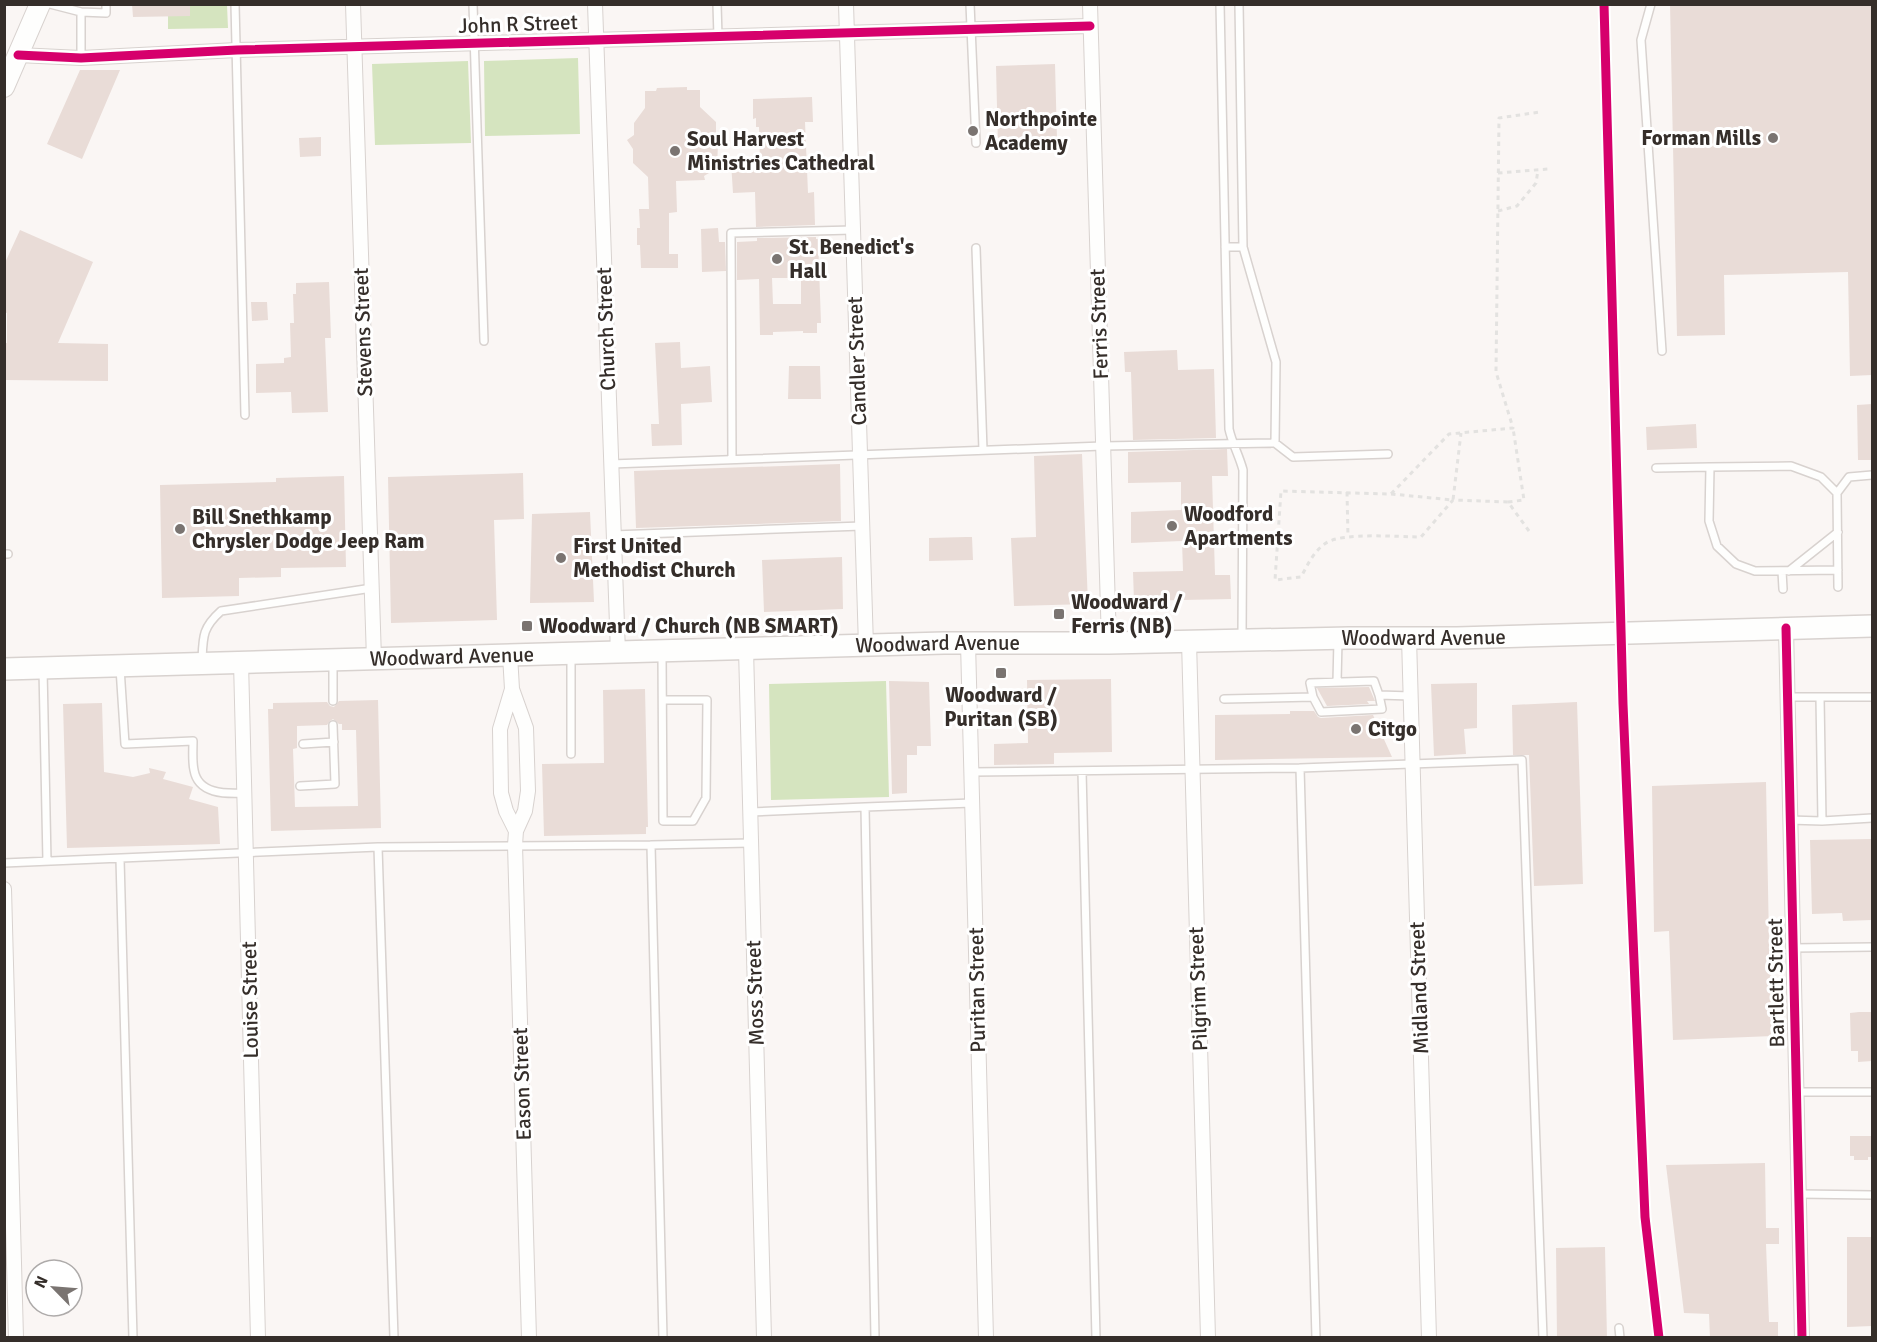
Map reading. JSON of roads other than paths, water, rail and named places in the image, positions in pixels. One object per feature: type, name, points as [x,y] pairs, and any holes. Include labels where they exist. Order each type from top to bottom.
[{"type":"main road","points":[[4,87],[11,52],[40,4]]},
{"type":"main road","name":"Woodward Avenue","points":[[4,669],[968,643],[1409,638],[1872,627]]},
{"type":"street","name":"Stevens Street","points":[[353,4],[374,659]]},
{"type":"street","name":"Church Street","points":[[595,4],[618,652]]},
{"type":"street","name":"Candler Street","points":[[846,4],[866,646]]},
{"type":"street","name":"Ferris Street","points":[[1090,4],[1109,643]]},
{"type":"street","name":"John R Street","points":[[11,52],[81,58],[237,50],[1090,26]]},
{"type":"street","name":"Bartlett Street","points":[[1786,628],[1802,1338]]},
{"type":"street","name":"Midland Street","points":[[1409,638],[1429,1338]]},
{"type":"street","name":"Pilgrim Street","points":[[1189,641],[1208,1338]]},
{"type":"street","name":"Puritan Street","points":[[968,643],[986,1338]]},
{"type":"street","name":"Moss Street","points":[[746,649],[764,1338]]},
{"type":"street","name":"Eason Street","points":[[510,655],[512,689],[526,728],[528,791],[525,811],[515,838]]},
{"type":"street","name":"Louise Street","points":[[241,662],[258,1338]]},
{"type":"street","name":"Eason Street","points":[[512,689],[500,729],[501,793],[515,838],[529,1338]]},
{"type":"street","points":[[4,889],[16,1338]]},
{"type":"lane","points":[[50,4],[81,12],[106,13],[106,4]]},
{"type":"lane","points":[[235,4],[245,415]]},
{"type":"lane","points":[[473,4],[484,341]]},
{"type":"lane","points":[[717,4],[718,37]]},
{"type":"lane","points":[[970,4],[976,142]]},
{"type":"lane","points":[[1220,4],[1229,429],[1243,470],[1242,639]]},
{"type":"lane","points":[[1239,4],[1243,247],[1276,362],[1275,443]]},
{"type":"lane","points":[[1651,4],[1641,40],[1662,351]]},
{"type":"lane","points":[[81,12],[81,58]]},
{"type":"lane","points":[[732,459],[730,233],[853,230]]},
{"type":"lane","points":[[1225,247],[1243,247]]},
{"type":"lane","points":[[976,248],[983,450]]},
{"type":"lane","points":[[611,464],[1103,446],[1275,443],[1293,457],[1388,454]]},
{"type":"lane","points":[[1656,468],[1791,466],[1821,477],[1837,493]]},
{"type":"lane","points":[[1710,467],[1709,520],[1717,546],[1736,564],[1755,571],[1838,570]]},
{"type":"lane","points":[[1838,587],[1837,493],[1849,477],[1872,475]]},
{"type":"lane","points":[[614,535],[862,526]]},
{"type":"lane","points":[[1783,589],[1785,571],[1838,532]]},
{"type":"lane","points":[[202,663],[203,634],[210,621],[221,611],[372,588]]},
{"type":"lane","points":[[1337,682],[1338,638]]},
{"type":"lane","points":[[662,651],[663,821],[693,822],[706,798],[707,700],[663,700]]},
{"type":"lane","points":[[571,654],[571,754]]},
{"type":"lane","points":[[333,660],[333,701]]},
{"type":"lane","points":[[120,666],[125,744],[193,741],[194,771],[201,786],[216,792],[245,793]]},
{"type":"lane","points":[[44,668],[47,861]]},
{"type":"lane","points":[[1374,681],[1382,709],[1358,706],[1340,711],[1321,712],[1313,697],[1310,683],[1337,682],[1349,684],[1374,681]]},
{"type":"lane","points":[[1379,695],[1411,696]]},
{"type":"lane","points":[[1224,699],[1313,697]]},
{"type":"lane","points":[[1787,697],[1872,697]]},
{"type":"lane","points":[[1820,697],[1822,820]]},
{"type":"lane","points":[[1338,703],[1340,711]]},
{"type":"lane","points":[[300,786],[335,784],[333,725]]},
{"type":"lane","points":[[303,744],[334,742]]},
{"type":"lane","points":[[972,772],[1300,768],[1522,760],[1543,1338]]},
{"type":"lane","points":[[1300,768],[1316,1338]]},
{"type":"lane","points":[[1082,771],[1096,1338]]},
{"type":"lane","points":[[750,812],[972,803]]},
{"type":"lane","points":[[865,807],[875,1338]]},
{"type":"lane","points":[[1790,820],[1872,818]]},
{"type":"lane","points":[[4,863],[247,854],[515,838],[651,845],[751,843]]},
{"type":"lane","points":[[651,845],[663,1338]]},
{"type":"lane","points":[[378,847],[394,1338]]},
{"type":"lane","points":[[120,859],[133,1338]]},
{"type":"lane","points":[[1793,948],[1872,947]]},
{"type":"lane","points":[[1797,1092],[1872,1092]]},
{"type":"lane","points":[[1798,1194],[1872,1195]]},
{"type":"lane","points":[[1619,1328],[1620,1338]]},
{"type":"place","name":"Northpointe Academy","points":[[973,131]]},
{"type":"place","name":"Forman Mills","points":[[1773,138]]},
{"type":"place","name":"Soul Harvest Ministries Cathedral","points":[[675,151]]},
{"type":"place","name":"St. Benedict's Hall","points":[[777,259]]},
{"type":"place","name":"Woodford Apartments","points":[[1172,526]]},
{"type":"place","name":"Bill Snethkamp Chrysler Dodge Jeep Ram","points":[[180,529]]},
{"type":"place","name":"First United Methodist Church","points":[[561,558]]},
{"type":"place","name":"Woodward / Ferris (NB)","points":[[1059,614]]},
{"type":"place","name":"Woodward / Church (NB SMART)","points":[[527,626]]},
{"type":"place","name":"Woodward / Puritan (SB)","points":[[1001,673]]},
{"type":"place","name":"Citgo","points":[[1356,729]]}]
